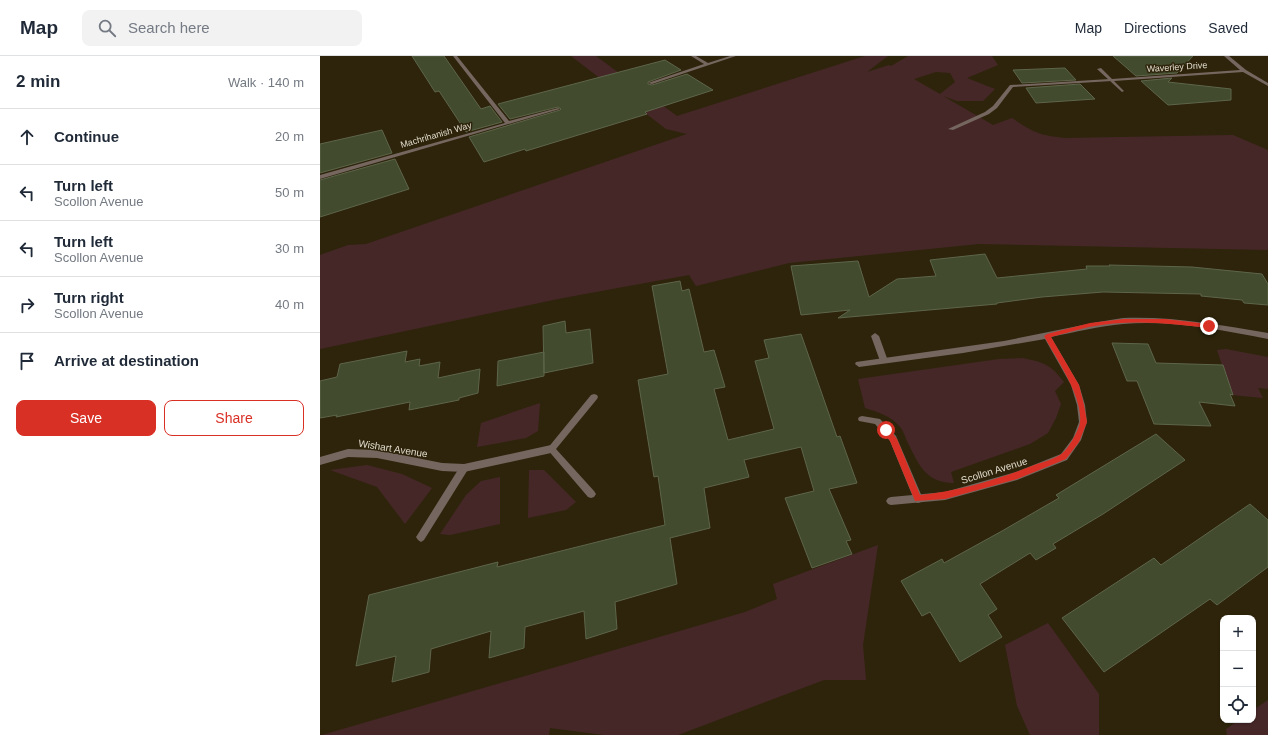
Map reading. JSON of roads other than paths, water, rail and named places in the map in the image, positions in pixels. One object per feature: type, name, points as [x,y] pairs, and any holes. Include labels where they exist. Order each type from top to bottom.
[{"type":"street","points":[[455,56],[508,123]]},
{"type":"street","points":[[693,56],[706,64]]},
{"type":"street","points":[[650,83],[734,56]]},
{"type":"street","points":[[1226,56],[1244,71],[1268,85]]},
{"type":"street","points":[[1099,69],[1122,91]]},
{"type":"street","name":"Waverley Drive","points":[[951,129],[987,113],[995,107],[1012,86],[1244,71]]},
{"type":"street","name":"Machrihanish Way","points":[[320,178],[558,109]]},
{"type":"street","points":[[859,364],[978,349],[1047,336],[1090,325],[1124,321],[1165,321],[1268,336]]},
{"type":"street","points":[[876,336],[884,361]]},
{"type":"street","name":"Scollon Avenue","points":[[891,501],[945,496],[1017,476],[1064,457],[1077,440],[1083,422],[1081,405],[1075,385],[1047,336]]},
{"type":"street","points":[[591,494],[551,449],[594,397]]},
{"type":"street","points":[[862,420],[876,421],[893,439],[918,499]]},
{"type":"street","name":"Wishart Avenue","points":[[320,461],[348,453],[376,454],[442,467],[464,468],[551,449]]},
{"type":"street","points":[[421,537],[464,468]]}]
